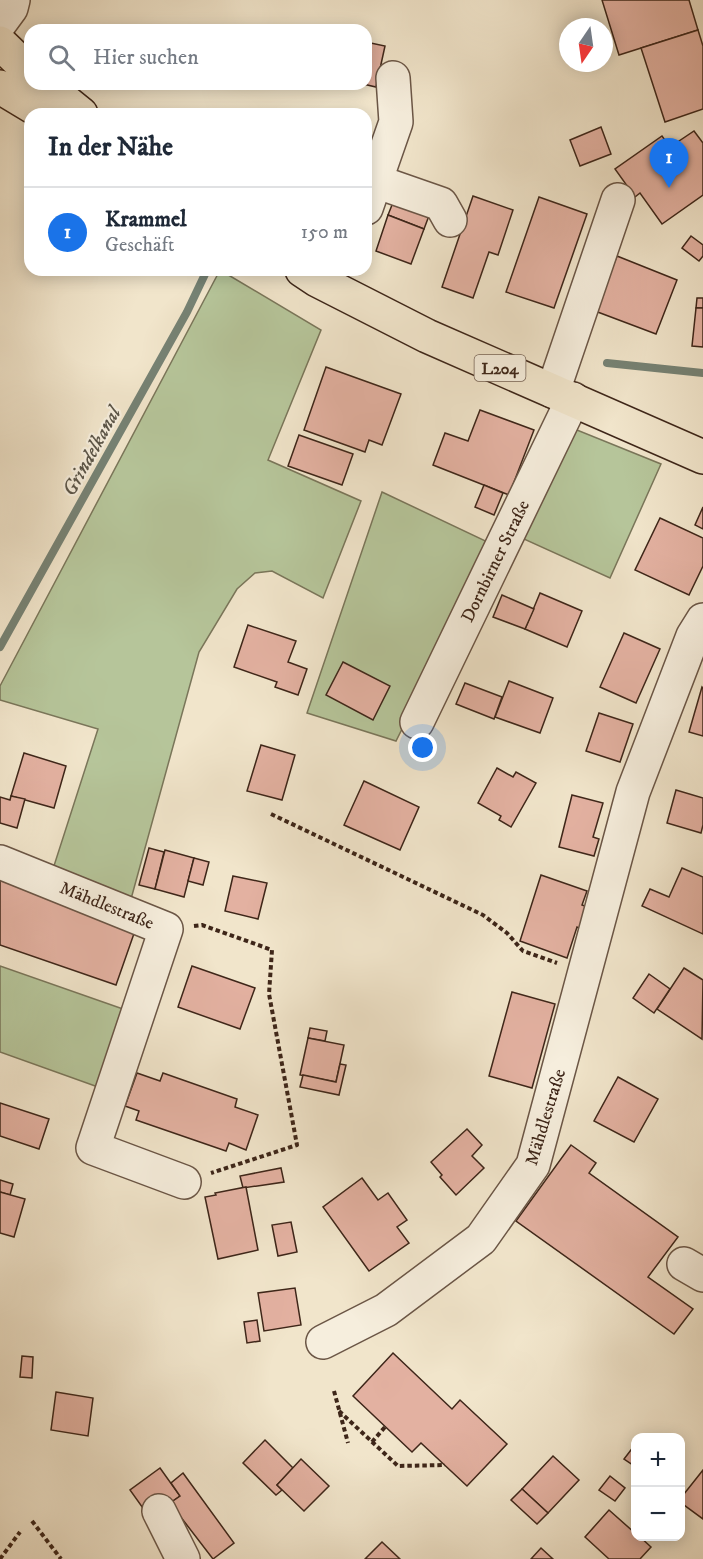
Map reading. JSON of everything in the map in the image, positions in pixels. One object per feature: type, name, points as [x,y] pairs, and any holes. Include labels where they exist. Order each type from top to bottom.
[{"type":"main road","points":[[0,43],[24,66]]},
{"type":"main road","points":[[0,87],[35,108]]},
{"type":"main road","points":[[52,90],[74,108]]},
{"type":"main road","name":"L204","points":[[326,276],[342,280],[427,336],[703,458]]},
{"type":"street","points":[[0,23],[11,8],[13,0]]},
{"type":"street","points":[[372,192],[396,122],[393,78]]},
{"type":"street","points":[[372,195],[441,204],[450,220]]},
{"type":"street","name":"Dornbirner Straße","points":[[417,722],[563,395],[618,200]]},
{"type":"street","name":"Mähdlestraße","points":[[323,1342],[386,1310],[481,1239],[533,1165],[633,792],[693,636],[703,620]]},
{"type":"street","name":"Mähdlestraße","points":[[0,862],[166,928],[93,1148],[184,1182]]},
{"type":"street","points":[[159,1511],[183,1559]]},
{"type":"path","points":[[271,814],[483,915],[507,933],[523,951],[585,973]]},
{"type":"path","points":[[166,928],[202,926],[272,950],[269,994],[297,1145],[184,1182]]},
{"type":"path","points":[[334,1391],[348,1443]]},
{"type":"path","points":[[339,1411],[398,1466],[445,1465]]},
{"type":"path","points":[[372,1442],[385,1427]]},
{"type":"path","points":[[32,1521],[61,1559]]},
{"type":"path","points":[[0,1559],[20,1532]]},
{"type":"green space","points":[[217,276],[230,276],[321,330],[268,460],[361,501],[323,598],[272,571],[255,573],[237,589],[199,652],[131,899],[52,872],[98,729],[0,700],[0,686]]},
{"type":"green space","points":[[572,430],[661,464],[610,578],[515,535]]},
{"type":"green space","points":[[382,492],[494,545],[396,741],[307,713]]},
{"type":"green space","points":[[0,966],[123,1009],[98,1087],[0,1052]]},
{"type":"building","points":[[602,0],[689,0],[698,30],[619,55],[613,36],[613,18],[608,18]]},
{"type":"building","points":[[698,30],[703,46],[703,109],[665,122],[641,48]]},
{"type":"building","points":[[372,43],[385,46],[376,87],[372,86]]},
{"type":"building","points":[[601,127],[611,154],[580,166],[570,140]]},
{"type":"building","points":[[694,131],[703,143],[703,195],[662,224],[640,193],[635,197],[615,169],[662,136],[670,147]]},
{"type":"building","points":[[473,196],[513,210],[498,255],[489,252],[473,298],[442,287]]},
{"type":"building","points":[[539,197],[587,214],[554,308],[506,292]]},
{"type":"building","points":[[394,200],[430,213],[424,229],[388,215]]},
{"type":"building","points":[[388,215],[424,229],[411,264],[376,251]]},
{"type":"building","points":[[691,236],[703,245],[703,256],[699,261],[682,248]]},
{"type":"building","points":[[617,256],[677,280],[656,334],[595,311]]},
{"type":"building","points":[[697,298],[703,298],[703,308],[696,308]]},
{"type":"building","points":[[696,308],[703,308],[703,347],[692,346]]},
{"type":"building","points":[[326,367],[401,394],[382,445],[369,440],[365,452],[304,430]]},
{"type":"building","points":[[480,410],[534,430],[509,495],[433,465],[445,433],[468,441]]},
{"type":"building","points":[[299,435],[353,454],[342,485],[288,466]]},
{"type":"building","points":[[484,485],[503,493],[494,515],[475,507]]},
{"type":"building","points":[[703,507],[703,529],[695,525]]},
{"type":"building","points":[[660,518],[703,538],[703,566],[689,595],[635,570]]},
{"type":"building","points":[[540,593],[582,611],[567,647],[525,629]]},
{"type":"building","points":[[502,595],[534,609],[525,629],[493,617]]},
{"type":"building","points":[[248,625],[296,641],[288,662],[307,669],[298,695],[275,687],[277,682],[234,667]]},
{"type":"building","points":[[624,633],[660,649],[636,703],[600,687]]},
{"type":"building","points":[[343,662],[390,686],[373,720],[326,695]]},
{"type":"building","points":[[509,681],[553,698],[540,733],[495,717]]},
{"type":"building","points":[[465,683],[502,697],[494,719],[456,704]]},
{"type":"building","points":[[703,688],[703,736],[689,732]]},
{"type":"building","points":[[599,713],[633,724],[620,762],[586,751]]},
{"type":"building","points":[[261,745],[295,755],[282,800],[247,791]]},
{"type":"building","points":[[24,753],[66,766],[54,808],[11,796]]},
{"type":"building","points":[[497,768],[513,777],[516,772],[536,783],[511,827],[499,820],[501,816],[478,803]]},
{"type":"building","points":[[364,781],[419,807],[400,850],[344,825]]},
{"type":"building","points":[[676,790],[703,798],[701,833],[667,823]]},
{"type":"building","points":[[572,795],[603,803],[593,837],[599,839],[594,856],[559,847]]},
{"type":"building","points":[[11,796],[25,799],[17,828],[0,823],[0,797],[10,800]]},
{"type":"building","points":[[149,848],[164,852],[155,889],[139,885]]},
{"type":"building","points":[[165,850],[194,858],[184,897],[155,889]]},
{"type":"building","points":[[194,858],[209,862],[203,885],[188,881]]},
{"type":"building","points":[[682,868],[703,877],[703,934],[642,906],[650,889],[669,897]]},
{"type":"building","points":[[541,875],[587,891],[582,905],[588,907],[581,929],[577,927],[567,958],[520,941]]},
{"type":"building","points":[[233,876],[267,883],[258,919],[225,911]]},
{"type":"building","points":[[0,878],[137,925],[116,985],[0,945]]},
{"type":"building","points":[[192,966],[255,988],[240,1029],[178,1007]]},
{"type":"building","points":[[684,968],[703,980],[702,1039],[657,1009]]},
{"type":"building","points":[[649,974],[670,989],[654,1013],[633,998]]},
{"type":"building","points":[[512,992],[555,1004],[532,1088],[489,1076]]},
{"type":"building","points":[[310,1028],[327,1031],[325,1041],[308,1038]]},
{"type":"building","points":[[308,1038],[344,1045],[336,1082],[300,1075]]},
{"type":"building","points":[[340,1064],[346,1065],[339,1095],[300,1087],[303,1075],[336,1082]]},
{"type":"building","points":[[137,1073],[160,1081],[163,1073],[237,1099],[235,1107],[258,1115],[246,1150],[229,1143],[226,1151],[136,1120],[139,1111],[125,1106]]},
{"type":"building","points":[[618,1077],[658,1099],[634,1142],[594,1121]]},
{"type":"building","points":[[0,1103],[49,1119],[39,1149],[0,1136]]},
{"type":"building","points":[[467,1129],[482,1145],[472,1156],[484,1168],[456,1195],[440,1177],[442,1175],[431,1162]]},
{"type":"building","points":[[571,1145],[596,1163],[589,1173],[678,1237],[648,1277],[693,1309],[674,1334],[516,1221]]},
{"type":"building","points":[[281,1168],[284,1182],[243,1188],[240,1176]]},
{"type":"building","points":[[362,1178],[378,1200],[388,1193],[407,1220],[397,1227],[409,1243],[369,1271],[323,1207]]},
{"type":"building","points":[[0,1180],[13,1184],[10,1195],[0,1192]]},
{"type":"building","points":[[246,1187],[258,1250],[218,1259],[205,1197]]},
{"type":"building","points":[[0,1192],[25,1199],[14,1237],[0,1233]]},
{"type":"building","points":[[291,1222],[297,1252],[278,1256],[272,1225]]},
{"type":"building","points":[[295,1288],[301,1325],[264,1331],[258,1293]]},
{"type":"building","points":[[257,1320],[260,1341],[247,1343],[244,1322]]},
{"type":"building","points":[[393,1353],[452,1409],[460,1400],[507,1444],[467,1486],[421,1443],[412,1452],[353,1396]]},
{"type":"building","points":[[22,1356],[33,1357],[32,1378],[20,1377]]},
{"type":"building","points":[[56,1392],[93,1398],[88,1436],[51,1430]]},
{"type":"building","points":[[265,1440],[293,1468],[277,1485],[282,1490],[276,1495],[243,1463]]},
{"type":"building","points":[[631,1450],[631,1464],[624,1459]]},
{"type":"building","points":[[553,1456],[579,1480],[548,1513],[522,1489]]},
{"type":"building","points":[[301,1459],[329,1486],[304,1511],[277,1485]]},
{"type":"building","points":[[160,1468],[180,1496],[150,1518],[130,1490]]},
{"type":"building","points":[[703,1470],[703,1519],[685,1506],[685,1493]]},
{"type":"building","points":[[183,1473],[234,1543],[213,1559],[170,1503],[180,1496],[171,1483]]},
{"type":"building","points":[[610,1476],[625,1488],[615,1501],[599,1490]]},
{"type":"building","points":[[522,1489],[548,1513],[537,1524],[511,1500]]},
{"type":"building","points":[[609,1510],[631,1530],[631,1541],[644,1541],[651,1547],[640,1559],[609,1559],[585,1537]]},
{"type":"building","points":[[382,1542],[400,1559],[365,1559]]},
{"type":"building","points":[[541,1548],[553,1559],[531,1559]]},
{"type":"waterway","name":"Grindelkanal","points":[[0,647],[187,312],[204,276]]},
{"type":"waterway","name":"Grindelkanal","points":[[607,363],[703,373]]},
{"type":"place","name":"Krammel","points":[[669,188]]}]
